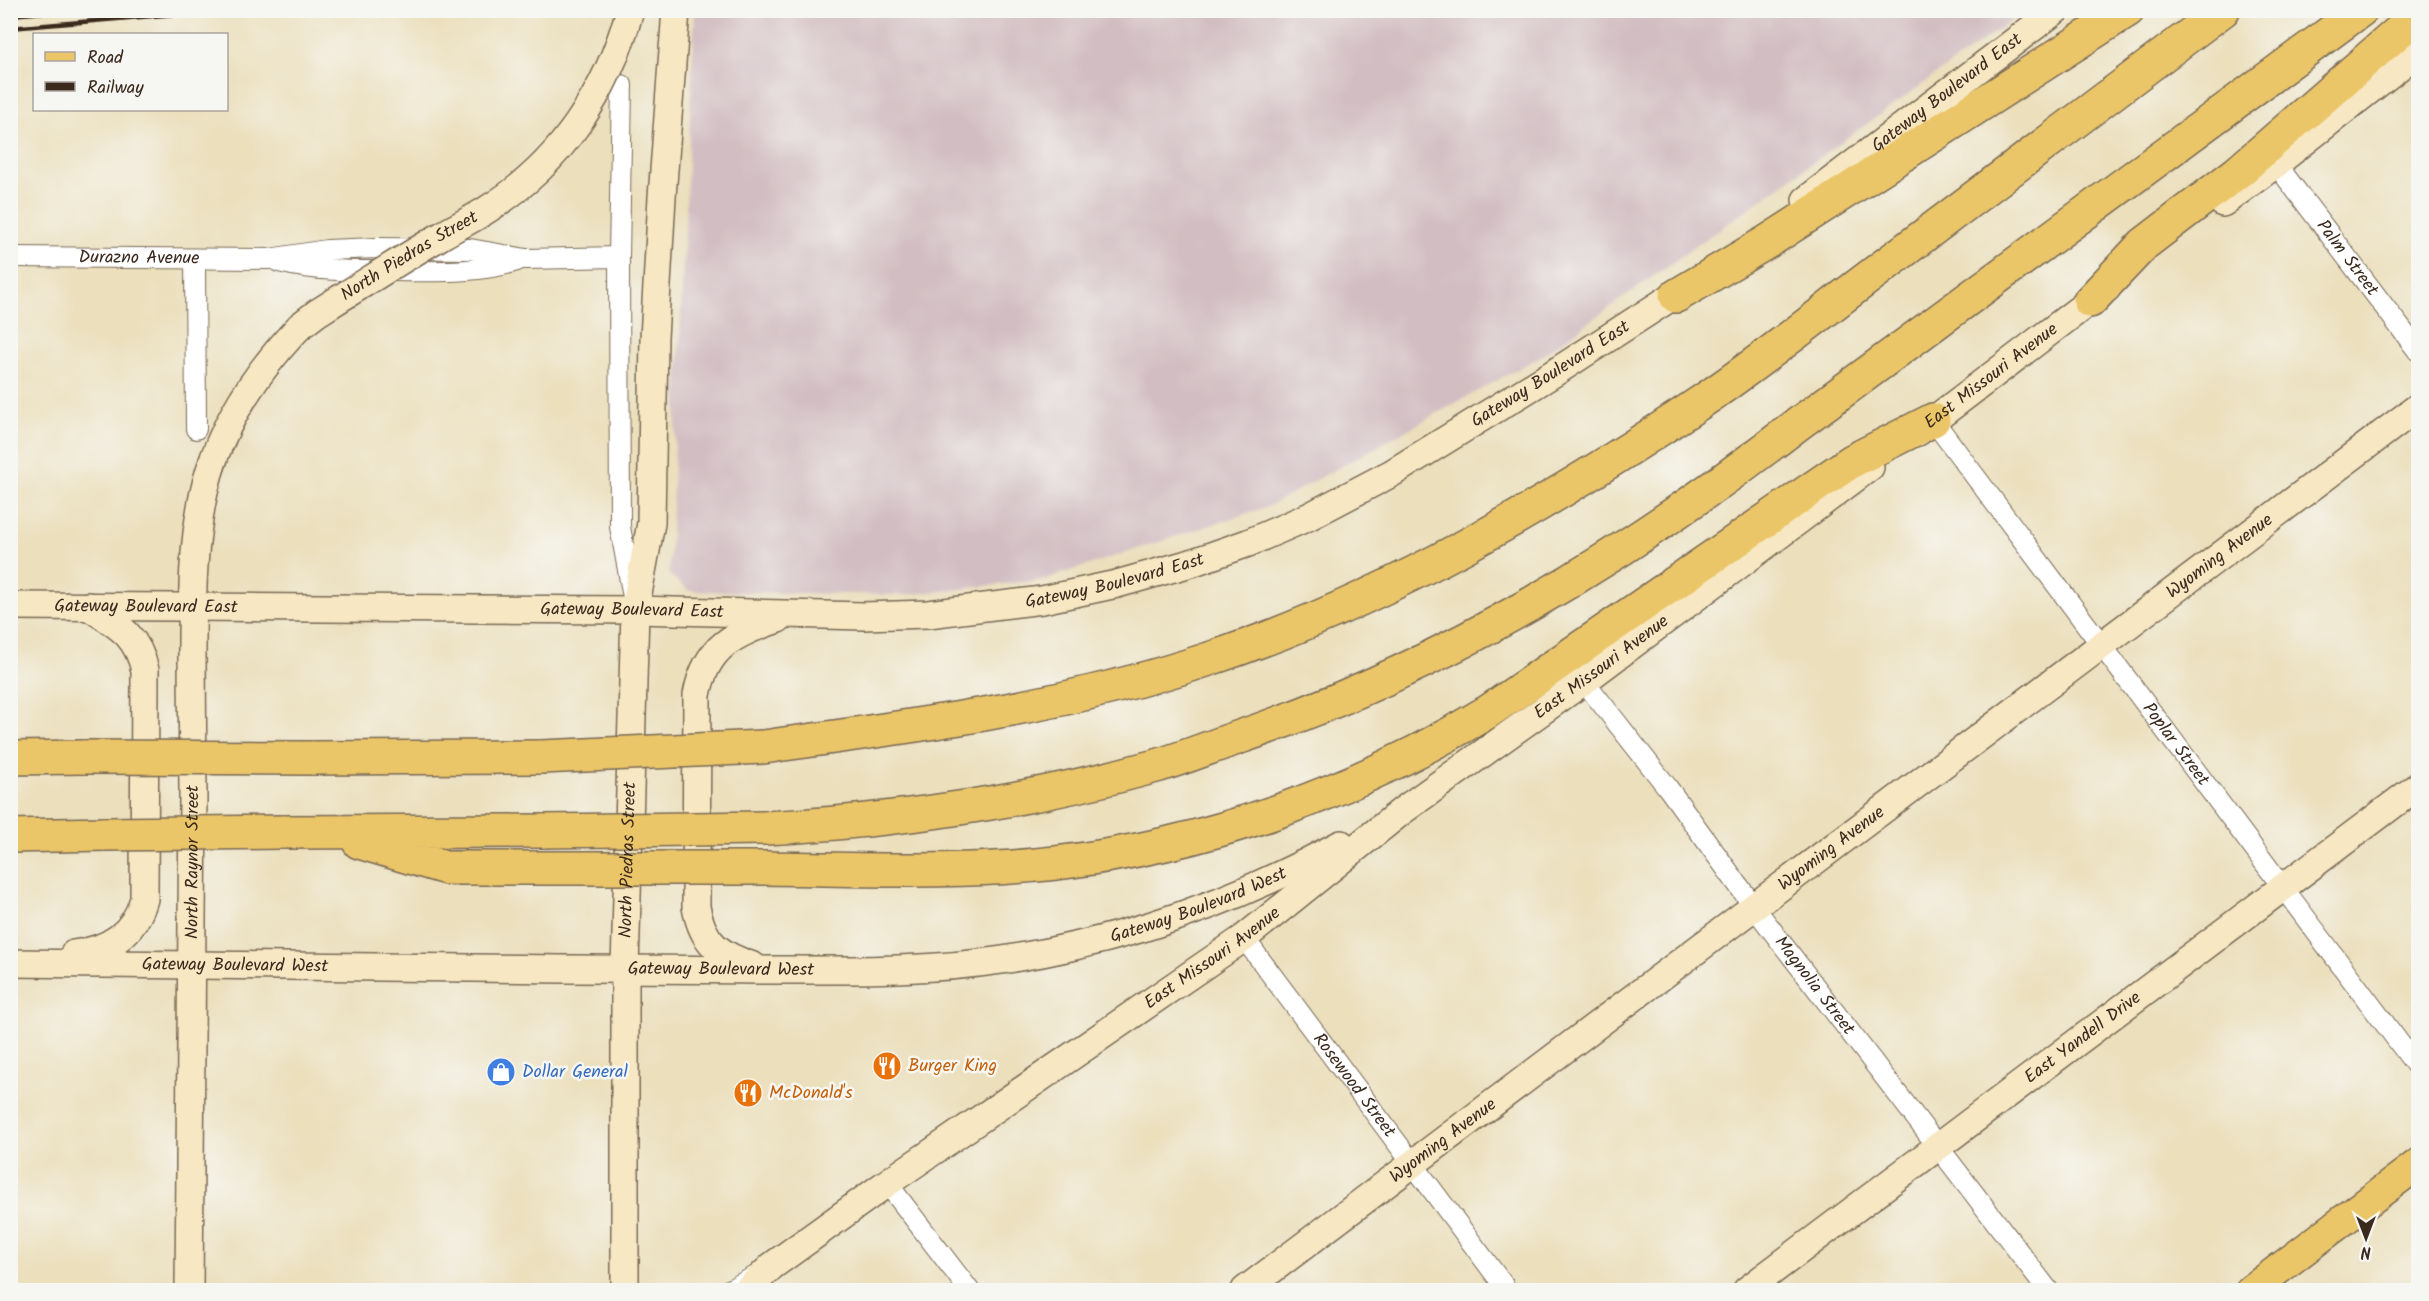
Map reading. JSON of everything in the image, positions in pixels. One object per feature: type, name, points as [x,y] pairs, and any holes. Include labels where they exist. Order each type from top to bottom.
[{"type":"highway","points":[[1676,296],[1767,242],[2128,10]]},
{"type":"highway","points":[[13,758],[541,757],[763,747],[919,725],[1036,705],[1122,685],[1207,660],[1366,595],[1471,543],[1574,483],[1704,400],[2223,10]]},
{"type":"highway","points":[[10,836],[765,828],[839,824],[937,811],[1056,790],[1158,765],[1284,722],[1390,677],[1475,636],[1569,582],[1726,479],[2361,10]]},
{"type":"highway","points":[[2090,301],[2144,244],[2246,165],[2418,15]]},
{"type":"highway","points":[[328,832],[446,868],[928,870],[1055,863],[1137,850],[1189,838],[1311,799],[1426,748],[1471,722],[1852,461],[1933,420]]},
{"type":"main road","name":"North Piedras Street","points":[[202,508],[208,475],[220,440],[240,402],[278,349],[300,326],[441,236],[489,209],[521,186],[545,163],[577,127],[597,95],[618,51],[630,10]]},
{"type":"main road","name":"North Piedras Street","points":[[625,1290],[625,969],[635,610],[651,523],[654,338],[676,10]]},
{"type":"main road","name":"Gateway Boulevard East","points":[[10,606],[635,610],[863,616],[928,614],[1042,600],[1117,584],[1191,563],[1248,543],[1308,517],[1392,473],[1676,296],[1874,150],[2056,10]]},
{"type":"main road","name":"East Missouri Avenue","points":[[747,1290],[772,1266],[887,1183],[1244,938],[1402,812],[1584,681],[2276,164],[2418,52]]},
{"type":"main road","name":"Wyoming Avenue","points":[[1245,1290],[2418,407]]},
{"type":"main road","name":"North Raynor Street","points":[[189,1290],[193,965],[192,607],[202,508]]},
{"type":"main road","points":[[10,962],[89,952],[110,944],[132,928],[140,914],[144,899],[145,670],[136,643],[119,626],[88,606]]},
{"type":"main road","points":[[762,969],[729,958],[704,935],[699,924],[696,908],[697,695],[700,678],[719,647],[734,636],[791,615]]},
{"type":"main road","name":"East Yandell Drive","points":[[1747,1290],[2418,786]]},
{"type":"main road","name":"Gateway Boulevard West","points":[[10,962],[625,969],[834,970],[946,967],[1049,952],[1118,935],[1189,913],[1275,879],[1402,812]]},
{"type":"main road","points":[[2250,1290],[2418,1164]]},
{"type":"street","name":"North Piedras Street","points":[[622,85],[619,257],[620,527],[635,610]]},
{"type":"street","name":"Palm Street","points":[[2276,164],[2418,351]]},
{"type":"street","name":"Durazno Avenue","points":[[10,257],[269,259],[327,250],[376,248],[471,249],[526,259],[619,257]]},
{"type":"street","points":[[195,259],[196,429]]},
{"type":"street","name":"Poplar Street","points":[[1933,420],[2418,1068]]},
{"type":"street","name":"Magnolia Street","points":[[1584,681],[1668,788],[1755,907],[2048,1290]]},
{"type":"street","name":"Rosewood Street","points":[[1244,938],[1507,1290]]},
{"type":"street","points":[[887,1183],[969,1290]]},
{"type":"street","name":"East Missouri Avenue","points":[[729,1290],[772,1266]]},
{"type":"shaded area","points":[[695,10],[2025,11],[1543,355],[1269,506],[1043,580],[905,595],[689,591],[669,574]]},
{"type":"railway","points":[[10,15],[69,10]]},
{"type":"railway","points":[[10,28],[224,10]]},
{"type":"place","name":"Burger King","points":[[887,1066]]},
{"type":"place","name":"Dollar General","points":[[501,1072]]},
{"type":"place","name":"McDonald's","points":[[748,1093]]}]
